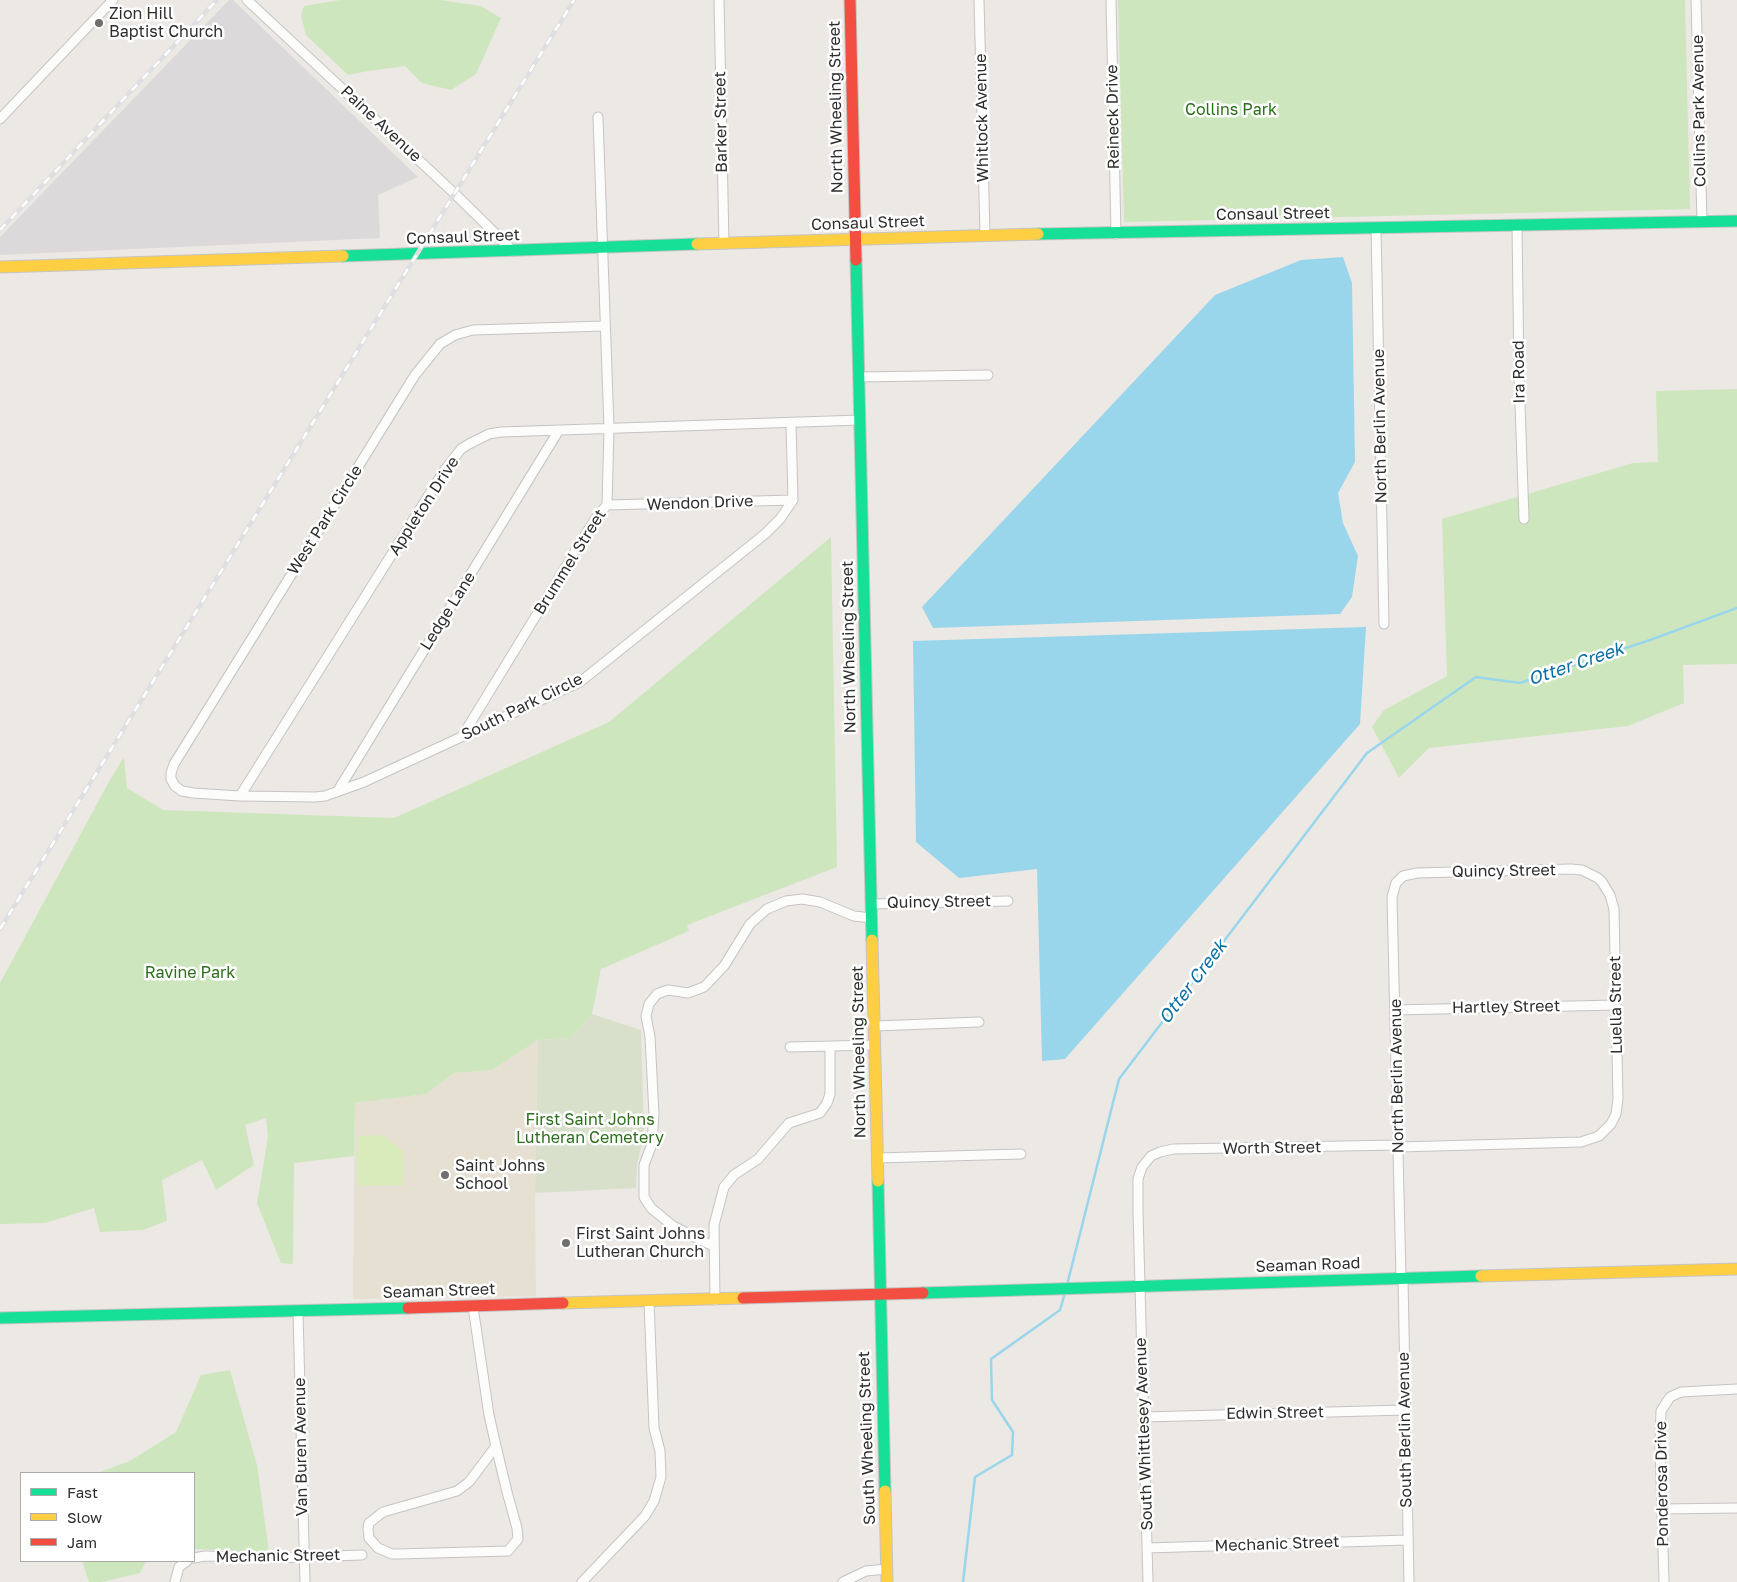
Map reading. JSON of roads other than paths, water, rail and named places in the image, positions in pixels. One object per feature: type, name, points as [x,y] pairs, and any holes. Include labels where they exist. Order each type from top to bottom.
[{"type":"street","points":[[0,120],[112,0]]},
{"type":"street","name":"Paine Avenue","points":[[247,0],[454,193],[513,251]]},
{"type":"street","name":"Barker Street","points":[[719,0],[724,244]]},
{"type":"street","name":"North Wheeling Street","points":[[850,0],[875,1026],[879,1294]]},
{"type":"street","name":"Whitlock Avenue","points":[[979,0],[985,236]]},
{"type":"street","name":"Reineck Drive","points":[[1110,0],[1116,234]]},
{"type":"street","name":"Collins Park Avenue","points":[[1696,0],[1702,222]]},
{"type":"street","name":"Brummel Street","points":[[463,736],[595,519],[607,506],[609,428],[598,117]]},
{"type":"street","name":"Consaul Street","points":[[0,267],[985,236],[1737,221]]},
{"type":"street","name":"Ira Road","points":[[1517,225],[1519,375],[1524,519]]},
{"type":"street","name":"North Berlin Avenue","points":[[1376,228],[1384,624]]},
{"type":"street","name":"West Park Circle","points":[[240,796],[182,791],[171,780],[174,764],[415,375],[440,344],[455,335],[473,330],[604,326]]},
{"type":"street","points":[[859,377],[988,375]]},
{"type":"street","name":"Appleton Drive","points":[[240,796],[444,471],[461,449],[476,440],[501,432],[791,424],[860,420]]},
{"type":"street","points":[[791,424],[792,500]]},
{"type":"street","name":"Ledge Lane","points":[[337,792],[559,430]]},
{"type":"street","name":"South Park Circle","points":[[240,796],[315,797],[337,792],[364,782],[580,682],[765,534],[780,518],[792,500]]},
{"type":"street","name":"Wendon Drive","points":[[607,506],[792,500]]},
{"type":"street","name":"Quincy Street","points":[[1402,876],[1417,873],[1571,869],[1588,872],[1602,882]]},
{"type":"street","name":"North Berlin Avenue","points":[[1402,876],[1396,883],[1392,894],[1402,1278]]},
{"type":"street","name":"Luella Street","points":[[1602,882],[1610,895],[1614,909],[1618,1104],[1614,1119],[1608,1128]]},
{"type":"street","points":[[713,1246],[673,1226],[651,1208],[644,1197],[644,1165],[652,1144],[654,1114],[650,1037],[646,1016],[649,1004],[657,994],[668,990],[688,994],[704,987],[724,966],[750,924],[767,909],[786,902],[802,899],[820,902],[854,916],[871,918]]},
{"type":"street","name":"Quincy Street","points":[[871,904],[1008,901]]},
{"type":"street","name":"Hartley Street","points":[[1395,1010],[1616,1004]]},
{"type":"street","points":[[875,1026],[979,1022]]},
{"type":"street","points":[[790,1047],[875,1045]]},
{"type":"street","points":[[714,1300],[714,1225],[724,1187],[734,1175],[758,1159],[789,1123],[820,1113],[827,1103],[830,1094],[830,1047]]},
{"type":"street","name":"Worth Street","points":[[1147,1159],[1160,1152],[1172,1149],[1581,1142],[1599,1136],[1608,1128]]},
{"type":"street","points":[[877,1158],[1021,1154]]},
{"type":"street","name":"South Whittlesey Avenue","points":[[1147,1159],[1138,1179],[1148,1582]]},
{"type":"street","name":"Seaman Road","points":[[879,1294],[1737,1269]]},
{"type":"street","name":"South Berlin Avenue","points":[[1402,1278],[1409,1582]]},
{"type":"street","name":"Seaman Street","points":[[0,1318],[298,1312],[879,1294]]},
{"type":"street","name":"South Wheeling Street","points":[[879,1294],[887,1582]]},
{"type":"street","points":[[582,1582],[645,1516],[654,1500],[661,1477],[660,1451],[654,1428],[649,1302]]},
{"type":"street","points":[[473,1306],[489,1416],[496,1446],[506,1492],[517,1528],[518,1539],[511,1549],[508,1550],[392,1554],[378,1548],[370,1538],[369,1523],[383,1512],[457,1491],[469,1482],[496,1446]]},
{"type":"street","name":"Van Buren Avenue","points":[[298,1312],[305,1582]]},
{"type":"street","name":"Ponderosa Drive","points":[[1664,1582],[1660,1417],[1666,1402],[1676,1394],[1687,1390],[1737,1389]]},
{"type":"street","name":"Edwin Street","points":[[1144,1417],[1405,1410]]},
{"type":"street","points":[[1662,1509],[1737,1508]]},
{"type":"street","name":"Mechanic Street","points":[[1147,1548],[1407,1540]]},
{"type":"street","name":"Mechanic Street","points":[[195,1558],[205,1556],[274,1558],[362,1554]]},
{"type":"street","points":[[175,1582],[180,1568],[186,1562]]},
{"type":"street","points":[[842,1582],[866,1571],[887,1569]]},
{"type":"water","points":[[1343,257],[1352,283],[1355,462],[1338,493],[1343,523],[1358,556],[1352,597],[1340,614],[933,628],[922,607],[1215,295],[1301,260]]},
{"type":"water","points":[[1366,627],[1360,724],[1065,1059],[1042,1061],[1037,869],[959,878],[916,842],[913,641]]},
{"type":"waterway","name":"Otter Creek","points":[[1067,1285],[1119,1079],[1367,753],[1476,677],[1520,683],[1650,640],[1737,608]]},
{"type":"waterway","name":"Otter Creek","points":[[963,1582],[975,1477],[1012,1455],[1013,1432],[992,1400],[991,1359],[1060,1310],[1065,1293]]},
{"type":"railway","points":[[0,230],[217,0]]},
{"type":"railway","points":[[0,929],[574,0]]},
{"type":"place","name":"Zion Hill Baptist Church","points":[[99,23]]},
{"type":"place","name":"Saint Johns School","points":[[445,1175]]},
{"type":"place","name":"First Saint Johns Lutheran Church","points":[[566,1243]]},
{"type":"park label","name":"Collins Park","points":[[1231,110]]},
{"type":"park label","name":"Ravine Park","points":[[190,973]]},
{"type":"park label","name":"First Saint Johns Lutheran Cemetery","points":[[590,1129]]}]
